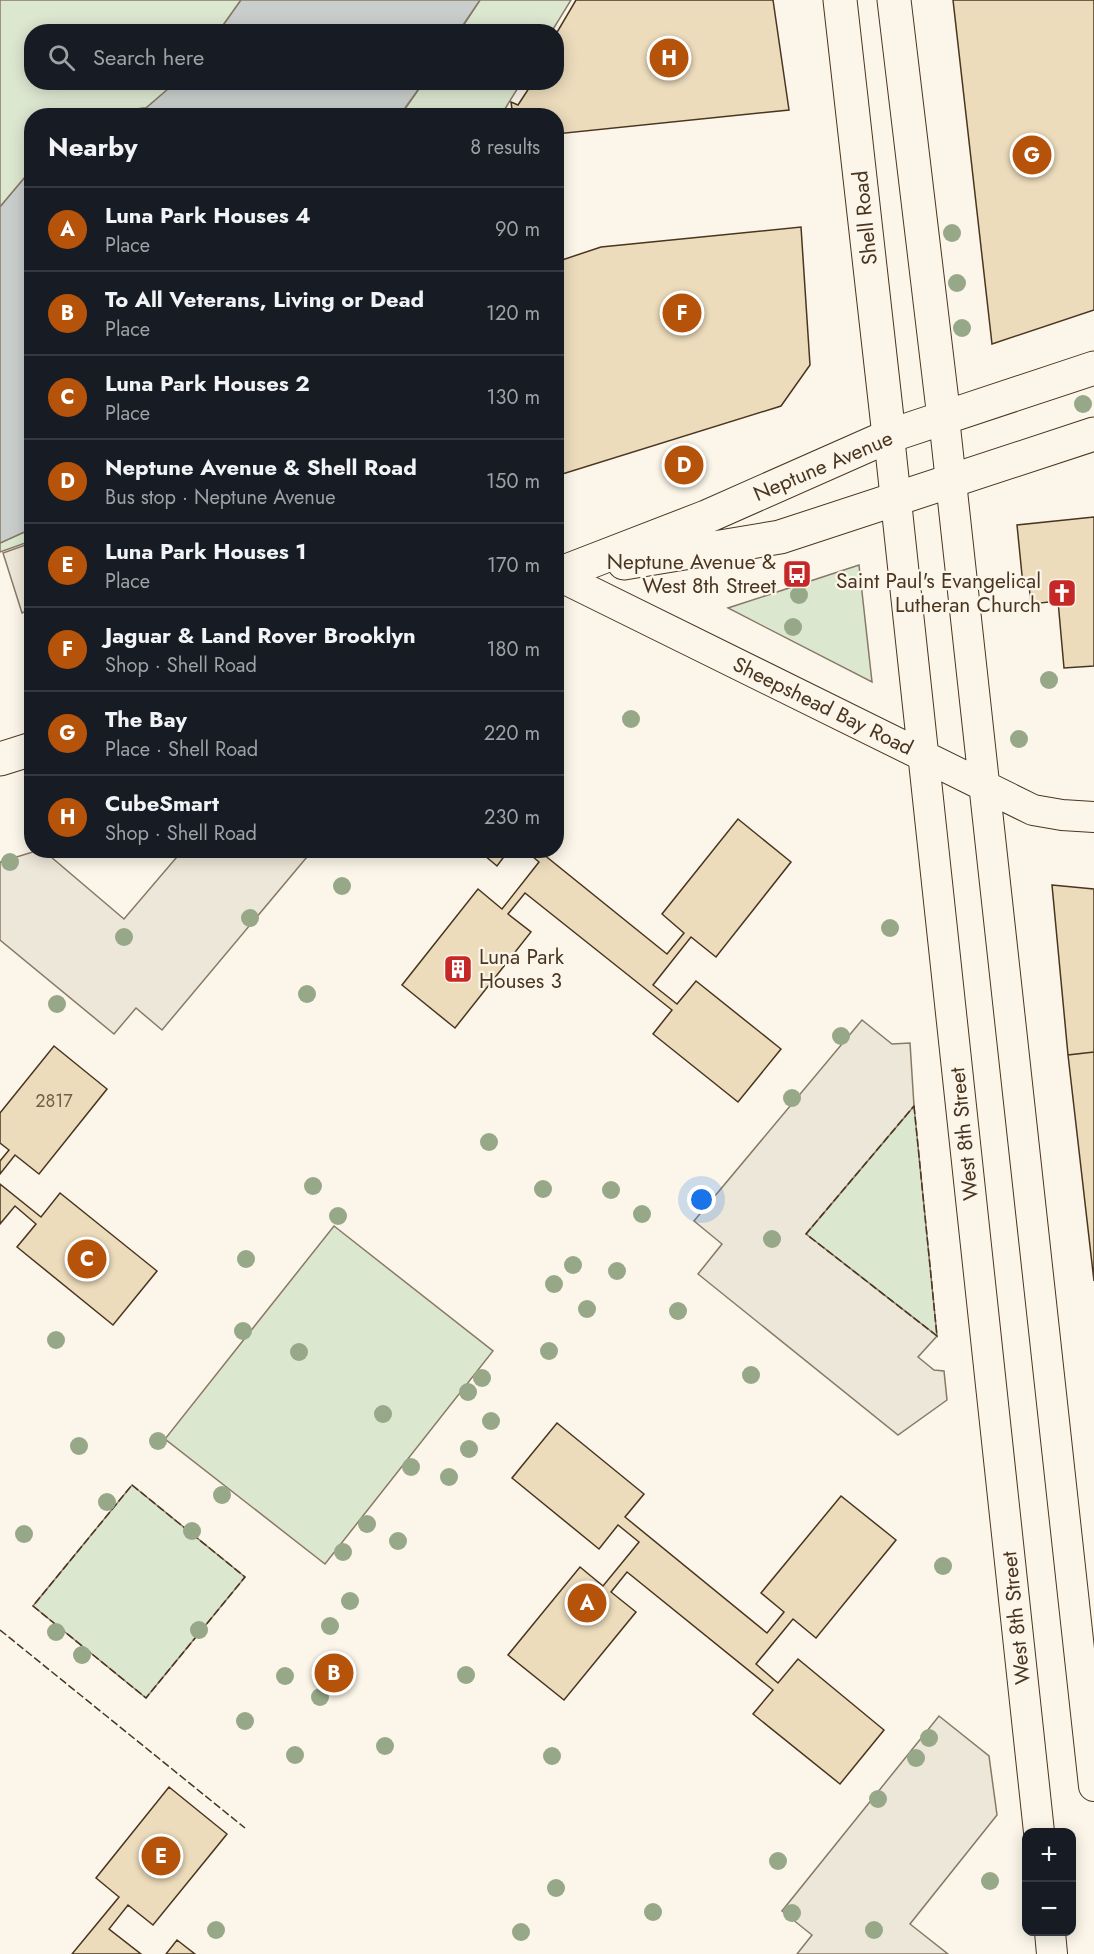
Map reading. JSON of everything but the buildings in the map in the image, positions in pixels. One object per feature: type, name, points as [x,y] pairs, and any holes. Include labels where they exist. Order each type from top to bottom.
[{"type":"main road","name":"Shell Road","points":[[840,0],[889,436]]},
{"type":"main road","points":[[894,0],[944,418]]},
{"type":"main road","name":"Neptune Avenue","points":[[564,572],[706,517],[889,436],[1094,368]]},
{"type":"main road","points":[[564,574],[780,537],[1094,434]]},
{"type":"main road","points":[[0,759],[24,752]]},
{"type":"street","points":[[944,418],[1094,1786]]},
{"type":"street","name":"West 8th Street","points":[[889,436],[1038,1828]]},
{"type":"street","name":"Sheepshead Bay Road","points":[[564,578],[924,754],[1033,810],[1094,817]]},
{"type":"street","points":[[1050,1936],[1052,1954]]},
{"type":"green space","points":[[0,0],[241,0],[224,24],[24,24],[24,90],[168,90],[146,108],[24,108],[24,178],[0,207]]},
{"type":"green space","points":[[480,0],[571,0],[556,24],[464,24]]},
{"type":"green space","points":[[418,90],[517,90],[505,108],[406,108]]},
{"type":"green space","points":[[24,532],[24,543],[0,552],[0,543]]},
{"type":"green space","points":[[859,565],[872,682],[728,608]]},
{"type":"green space","points":[[914,1106],[937,1336],[806,1234]]},
{"type":"green space","points":[[334,1226],[493,1351],[325,1564],[165,1439]]},
{"type":"green space","points":[[132,1485],[245,1577],[146,1698],[33,1606]]},
{"type":"shaded area","points":[[241,0],[480,0],[464,24],[224,24]]},
{"type":"shaded area","points":[[167,90],[418,90],[405,108],[146,108]]},
{"type":"shaded area","points":[[24,178],[24,532],[0,543],[0,207]]},
{"type":"shaded area","points":[[24,546],[24,612],[22,613],[3,553]]},
{"type":"shaded area","points":[[24,855],[24,858],[52,858],[124,919],[176,858],[306,858],[162,1030],[136,1008],[114,1034],[0,940],[0,862]]},
{"type":"shaded area","points":[[862,1020],[892,1044],[910,1043],[914,1106],[806,1234],[937,1336],[918,1357],[934,1370],[944,1371],[947,1400],[898,1435],[698,1274],[722,1244],[694,1221]]},
{"type":"shaded area","points":[[939,1716],[989,1756],[997,1815],[910,1924],[948,1954],[797,1954],[812,1935],[782,1911]]},
{"type":"fence","points":[[914,1106],[937,1336],[806,1234],[914,1106]]},
{"type":"fence","points":[[132,1485],[245,1577],[146,1698],[33,1606],[132,1485]]},
{"type":"fence","points":[[0,1630],[245,1828]]},
{"type":"place","name":"CubeSmart","points":[[669,58]]},
{"type":"place","name":"The Bay","points":[[1032,155]]},
{"type":"place","name":"Jaguar & Land Rover Brooklyn","points":[[682,313]]},
{"type":"place","name":"Neptune Avenue & Shell Road","points":[[684,465]]},
{"type":"place","name":"Neptune Avenue & West 8th Street","points":[[797,574]]},
{"type":"place","name":"Saint Paul's Evangelical Lutheran Church","points":[[1062,593]]},
{"type":"place","name":"Luna Park Houses 3","points":[[458,969]]},
{"type":"place","name":"Luna Park Houses 2","points":[[87,1259]]},
{"type":"place","name":"Luna Park Houses 4","points":[[587,1603]]},
{"type":"place","name":"To All Veterans, Living or Dead","points":[[334,1673]]},
{"type":"place","name":"Luna Park Houses 1","points":[[161,1856]]}]
